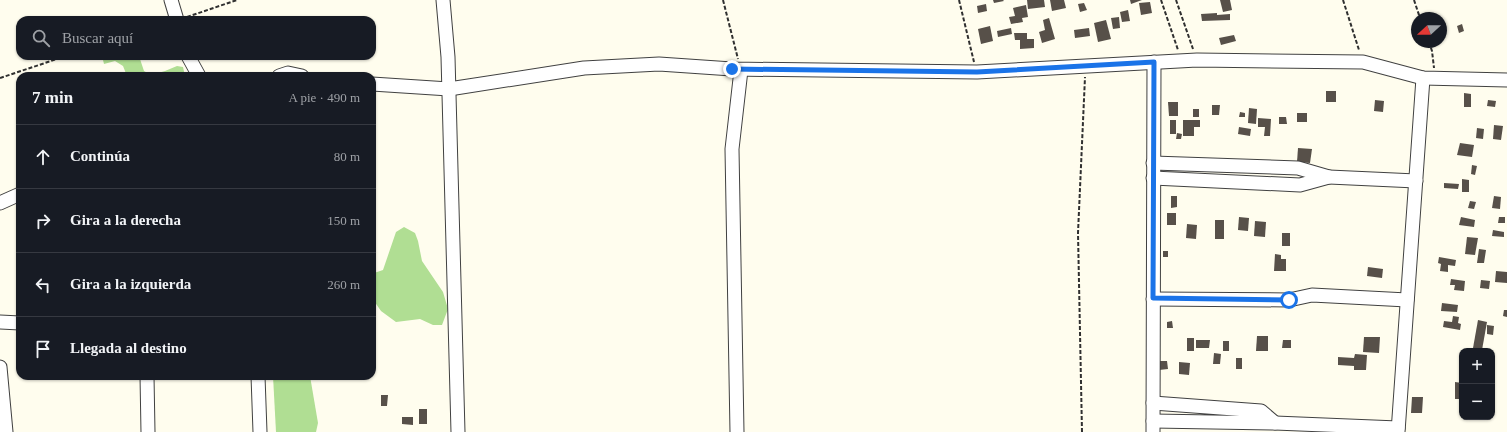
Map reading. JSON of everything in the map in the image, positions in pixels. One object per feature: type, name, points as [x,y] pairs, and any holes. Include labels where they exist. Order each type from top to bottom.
[{"type":"street","points":[[171,0],[176,16]]},
{"type":"street","points":[[443,0],[448,57],[458,432]]},
{"type":"street","points":[[190,60],[197,72]]},
{"type":"street","points":[[376,84],[449,89],[584,68],[659,64],[741,70],[977,72],[1197,60],[1363,62],[1430,78],[1507,80]]},
{"type":"street","points":[[1154,62],[1153,426],[1274,423],[1398,430],[1416,181],[1430,78]]},
{"type":"street","points":[[737,432],[732,149],[741,70]]},
{"type":"street","points":[[1153,163],[1298,168],[1329,177],[1416,181]]},
{"type":"street","points":[[1153,178],[1300,185],[1329,177]]},
{"type":"street","points":[[0,203],[16,196]]},
{"type":"street","points":[[1153,298],[1289,300],[1312,295],[1407,300]]},
{"type":"street","points":[[0,322],[16,322]]},
{"type":"street","points":[[0,368],[6,432]]},
{"type":"street","points":[[147,380],[148,432]]},
{"type":"street","points":[[258,380],[260,432]]},
{"type":"street","points":[[1153,403],[1261,411],[1274,423]]},
{"type":"path","points":[[189,16],[237,0]]},
{"type":"path","points":[[723,0],[741,70]]},
{"type":"path","points":[[959,0],[977,72]]},
{"type":"path","points":[[1161,0],[1182,61]]},
{"type":"path","points":[[1176,0],[1197,60]]},
{"type":"path","points":[[1343,0],[1363,62]]},
{"type":"path","points":[[1414,0],[1418,12]]},
{"type":"path","points":[[1430,78],[1432,51],[1431,48]]},
{"type":"path","points":[[18,72],[54,60]]},
{"type":"path","points":[[1082,432],[1078,233],[1085,66]]},
{"type":"path","points":[[0,78],[16,73]]},
{"type":"green space","points":[[103,60],[140,60],[146,72],[125,72],[123,66],[115,61],[104,64]]},
{"type":"green space","points":[[177,66],[183,67],[184,72],[162,72]]},
{"type":"green space","points":[[404,227],[415,233],[422,261],[443,292],[448,309],[442,325],[433,325],[420,319],[396,322],[381,311],[376,304],[376,272],[383,270],[396,232]]},
{"type":"green space","points":[[273,380],[311,380],[318,423],[316,432],[276,432]]},
{"type":"building","points":[[993,0],[1003,0],[1004,1],[994,3]]},
{"type":"building","points":[[1027,0],[1044,0],[1045,7],[1028,9]]},
{"type":"building","points":[[1050,0],[1064,0],[1066,8],[1052,11]]},
{"type":"building","points":[[1130,0],[1142,0],[1131,4]]},
{"type":"building","points":[[1220,0],[1230,0],[1232,10],[1223,12]]},
{"type":"building","points":[[1150,2],[1152,13],[1141,15],[1139,3]]},
{"type":"building","points":[[1084,3],[1087,10],[1080,12],[1078,4]]},
{"type":"building","points":[[986,4],[987,11],[978,13],[977,6]]},
{"type":"building","points":[[1026,5],[1028,17],[1022,18],[1023,22],[1011,24],[1009,17],[1015,16],[1013,8]]},
{"type":"building","points":[[1128,10],[1130,21],[1122,22],[1120,12]]},
{"type":"building","points":[[1217,13],[1217,15],[1230,14],[1230,20],[1202,21],[1201,14]]},
{"type":"building","points":[[1119,17],[1120,28],[1113,29],[1111,18]]},
{"type":"building","points":[[1049,18],[1055,39],[1042,43],[1039,32],[1045,30],[1043,20]]},
{"type":"building","points":[[1106,20],[1111,39],[1098,42],[1094,23]]},
{"type":"building","points":[[1462,24],[1464,31],[1459,33],[1457,26]]},
{"type":"building","points":[[990,26],[993,41],[981,44],[978,29]]},
{"type":"building","points":[[1011,28],[1012,34],[998,37],[997,31]]},
{"type":"building","points":[[1089,28],[1090,36],[1075,38],[1074,30]]},
{"type":"building","points":[[1014,33],[1027,33],[1027,39],[1034,39],[1034,48],[1020,49],[1020,40],[1015,40]]},
{"type":"building","points":[[1234,35],[1236,41],[1221,45],[1219,38]]},
{"type":"building","points":[[1326,91],[1336,91],[1336,102],[1326,102]]},
{"type":"building","points":[[1464,93],[1471,94],[1471,107],[1464,107]]},
{"type":"building","points":[[1375,100],[1384,101],[1383,112],[1374,111]]},
{"type":"building","points":[[1488,100],[1496,101],[1495,107],[1487,106]]},
{"type":"building","points":[[1168,102],[1178,102],[1178,116],[1169,116]]},
{"type":"building","points":[[1212,105],[1220,105],[1219,115],[1212,115]]},
{"type":"building","points":[[1249,108],[1257,109],[1256,124],[1248,123]]},
{"type":"building","points":[[1193,109],[1199,109],[1199,117],[1193,117]]},
{"type":"building","points":[[1240,112],[1245,113],[1245,117],[1239,117]]},
{"type":"building","points":[[1297,113],[1307,113],[1307,122],[1297,122]]},
{"type":"building","points":[[1279,117],[1286,117],[1287,124],[1279,124]]},
{"type":"building","points":[[1258,118],[1271,119],[1270,136],[1264,136],[1265,127],[1258,127]]},
{"type":"building","points":[[1170,120],[1176,120],[1176,134],[1170,134]]},
{"type":"building","points":[[1183,120],[1200,120],[1200,127],[1194,127],[1194,136],[1183,136]]},
{"type":"building","points":[[1494,125],[1503,126],[1501,140],[1493,139]]},
{"type":"building","points":[[1239,127],[1251,129],[1250,136],[1238,134]]},
{"type":"building","points":[[1477,128],[1484,129],[1483,139],[1476,138]]},
{"type":"building","points":[[1177,133],[1182,134],[1181,139],[1176,139]]},
{"type":"building","points":[[1460,143],[1474,145],[1472,157],[1457,155]]},
{"type":"building","points":[[1298,148],[1312,149],[1310,163],[1297,162]]},
{"type":"building","points":[[1472,165],[1477,166],[1475,175],[1471,174]]},
{"type":"building","points":[[1462,179],[1469,180],[1469,192],[1462,192]]},
{"type":"building","points":[[1444,183],[1459,184],[1458,189],[1444,188]]},
{"type":"building","points":[[1171,196],[1177,196],[1177,207],[1171,208]]},
{"type":"building","points":[[1494,196],[1501,197],[1500,209],[1492,208]]},
{"type":"building","points":[[1470,201],[1476,202],[1474,209],[1468,208]]},
{"type":"building","points":[[1167,213],[1176,213],[1176,225],[1167,225]]},
{"type":"building","points":[[1239,217],[1249,218],[1248,231],[1238,230]]},
{"type":"building","points":[[1461,217],[1475,220],[1474,227],[1459,225]]},
{"type":"building","points":[[1499,217],[1505,217],[1505,223],[1498,223]]},
{"type":"building","points":[[1215,220],[1224,220],[1224,239],[1215,239]]},
{"type":"building","points":[[1255,221],[1266,222],[1265,237],[1254,236]]},
{"type":"building","points":[[1187,224],[1197,225],[1196,239],[1186,238]]},
{"type":"building","points":[[1493,230],[1504,232],[1504,237],[1492,236]]},
{"type":"building","points":[[1282,233],[1290,233],[1290,246],[1282,246]]},
{"type":"building","points":[[1467,237],[1478,238],[1475,255],[1465,254]]},
{"type":"building","points":[[1479,249],[1486,250],[1484,263],[1477,263]]},
{"type":"building","points":[[1163,251],[1168,251],[1168,257],[1163,257]]},
{"type":"building","points":[[1275,254],[1281,255],[1281,259],[1286,259],[1286,271],[1274,271]]},
{"type":"building","points":[[1439,257],[1456,260],[1455,266],[1448,265],[1448,272],[1440,271],[1441,264],[1438,263]]},
{"type":"building","points":[[1368,267],[1383,269],[1382,278],[1367,276]]},
{"type":"building","points":[[1496,271],[1507,272],[1507,283],[1495,282]]},
{"type":"building","points":[[1451,279],[1465,281],[1464,291],[1454,290],[1455,285],[1450,285]]},
{"type":"building","points":[[1481,280],[1490,281],[1489,289],[1480,288]]},
{"type":"building","points":[[1442,303],[1458,305],[1457,312],[1441,311]]},
{"type":"building","points":[[1504,310],[1507,310],[1507,317],[1503,316]]},
{"type":"building","points":[[1453,316],[1459,317],[1458,323],[1461,324],[1460,330],[1443,327],[1444,321],[1452,322]]},
{"type":"building","points":[[1478,320],[1487,322],[1482,348],[1473,348]]},
{"type":"building","points":[[1172,321],[1173,328],[1167,328],[1167,322]]},
{"type":"building","points":[[1487,325],[1494,326],[1493,335],[1487,334]]},
{"type":"building","points":[[1257,336],[1268,336],[1268,351],[1256,351]]},
{"type":"building","points":[[1364,337],[1380,337],[1379,353],[1363,352]]},
{"type":"building","points":[[1187,338],[1194,338],[1194,351],[1187,351]]},
{"type":"building","points":[[1196,340],[1210,340],[1209,348],[1196,348]]},
{"type":"building","points":[[1283,340],[1291,340],[1291,348],[1282,348]]},
{"type":"building","points":[[1223,341],[1229,341],[1229,351],[1223,351]]},
{"type":"building","points":[[1214,353],[1221,354],[1220,364],[1213,364]]},
{"type":"building","points":[[1355,354],[1367,355],[1366,370],[1354,370],[1354,366],[1338,365],[1338,357],[1354,358]]},
{"type":"building","points":[[1236,358],[1242,358],[1242,369],[1236,369]]},
{"type":"building","points":[[1159,361],[1167,361],[1168,369],[1159,370]]},
{"type":"building","points":[[1179,362],[1190,363],[1189,375],[1179,374]]},
{"type":"building","points":[[1455,382],[1459,383],[1459,399],[1455,399]]},
{"type":"building","points":[[381,395],[388,395],[387,406],[381,406]]},
{"type":"building","points":[[1412,397],[1423,397],[1422,413],[1411,413]]},
{"type":"building","points":[[419,409],[427,409],[427,424],[419,424]]},
{"type":"building","points":[[402,417],[413,417],[413,425],[402,424]]},
{"type":"route","points":[[732,69],[977,72],[1154,62],[1153,298],[1289,300]]}]
